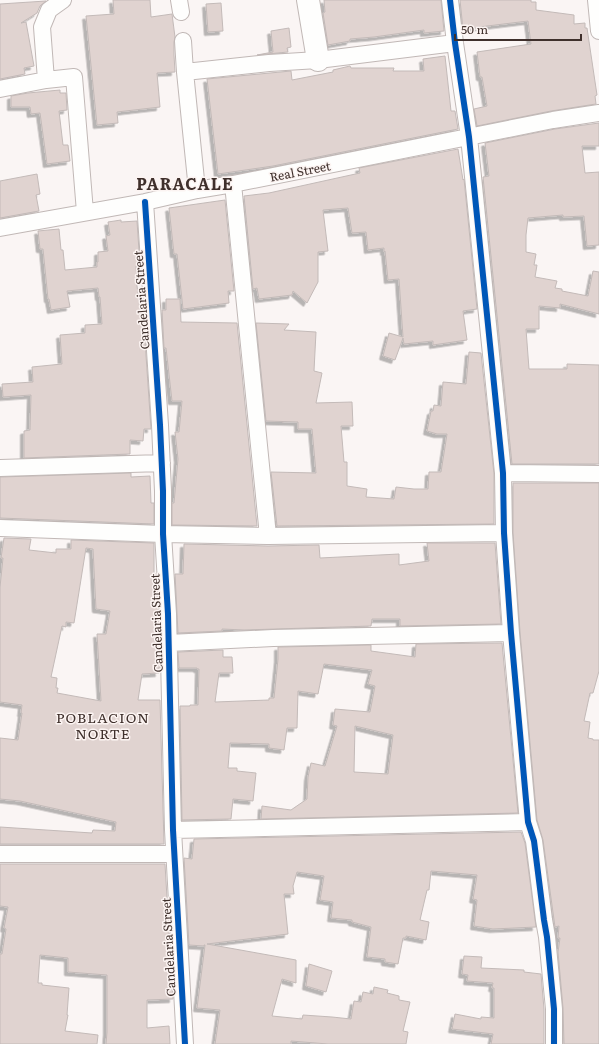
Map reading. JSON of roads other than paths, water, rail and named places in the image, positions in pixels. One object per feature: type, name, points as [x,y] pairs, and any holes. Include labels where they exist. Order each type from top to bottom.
[{"type":"main road","points":[[308,0],[318,60]]},
{"type":"street","points":[[46,80],[42,27],[50,10],[63,0]]},
{"type":"street","points":[[450,0],[469,137],[503,472],[504,533],[511,633],[528,822],[534,841],[544,920],[548,937],[554,1009],[554,1044]]},
{"type":"street","points":[[596,0],[599,31]]},
{"type":"street","points":[[183,41],[184,72],[197,190]]},
{"type":"street","points":[[184,72],[269,63],[318,60],[455,43]]},
{"type":"street","points":[[0,89],[46,80],[74,77],[85,212]]},
{"type":"street","name":"Real Street","points":[[0,228],[145,202],[197,190],[599,112]]},
{"type":"street","points":[[233,184],[268,536]]},
{"type":"street","name":"Candelaria Street","points":[[145,202],[162,463],[163,534],[169,643],[173,830],[185,1044]]},
{"type":"street","points":[[0,468],[162,463]]},
{"type":"street","points":[[503,472],[599,474]]},
{"type":"street","points":[[0,528],[268,536],[504,533]]},
{"type":"street","points":[[169,643],[273,638],[511,633]]},
{"type":"street","points":[[173,830],[528,822]]},
{"type":"street","points":[[0,854],[174,854]]},
{"type":"district","name":"PARACALE","points":[[185,183]]},
{"type":"district","name":"POBLACION NORTE","points":[[103,726]]}]
